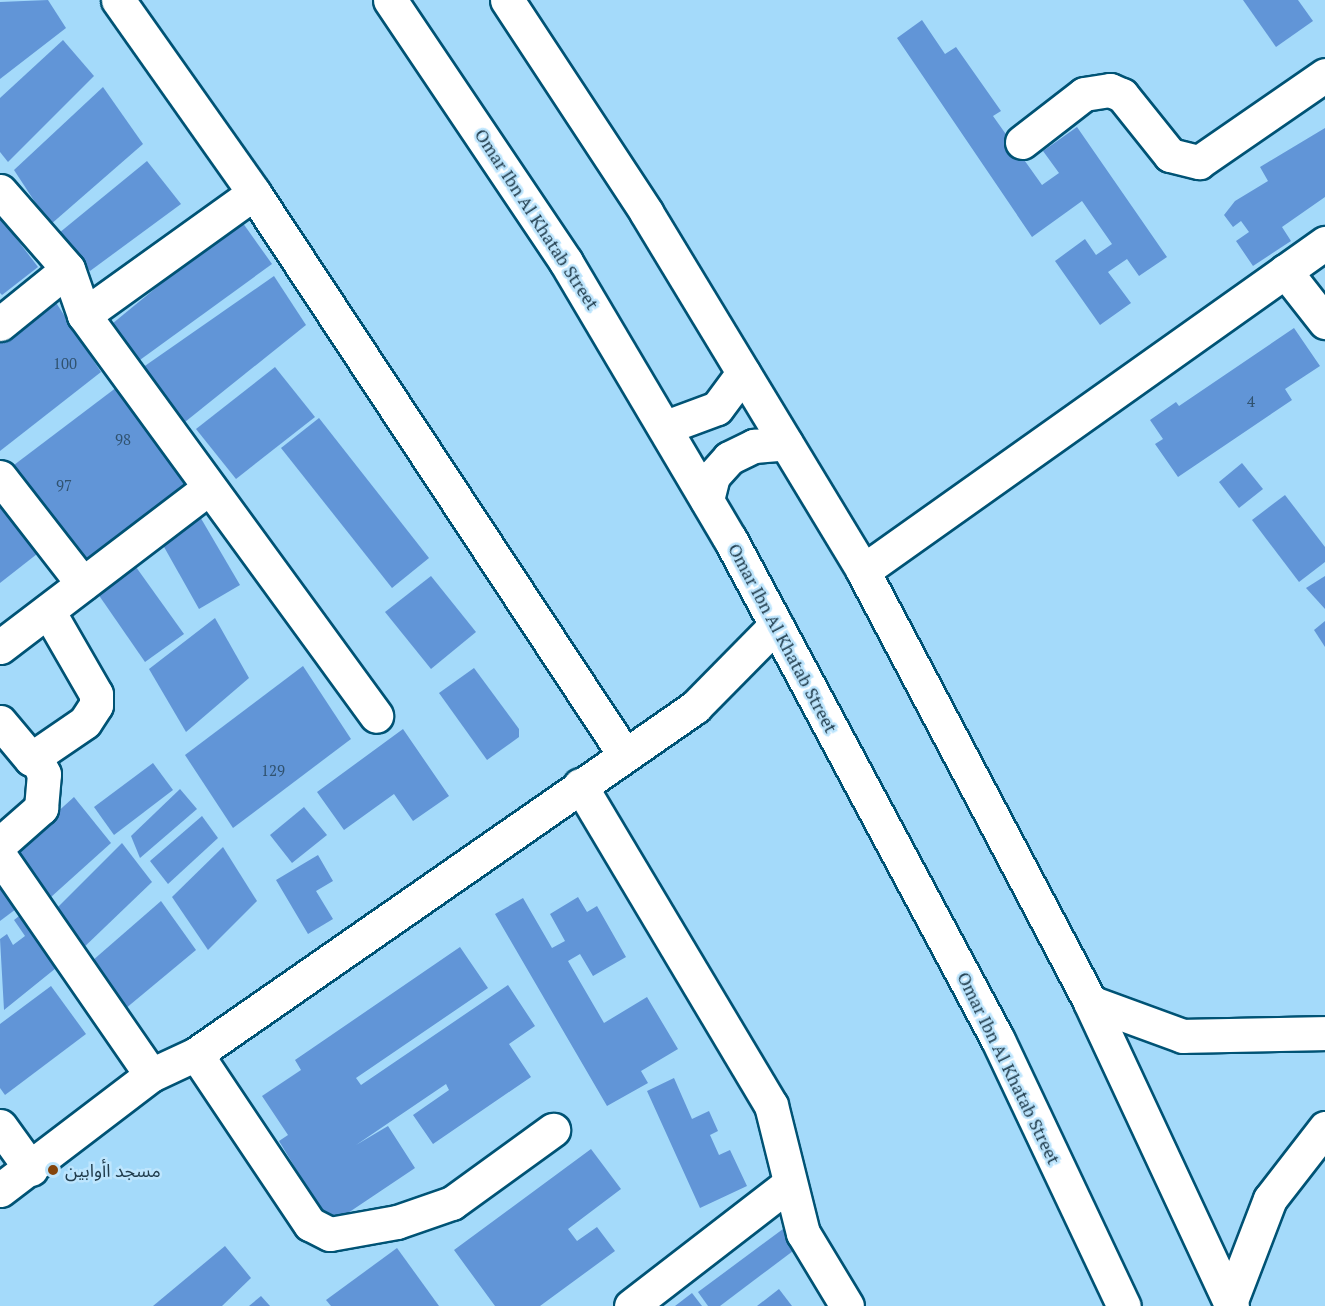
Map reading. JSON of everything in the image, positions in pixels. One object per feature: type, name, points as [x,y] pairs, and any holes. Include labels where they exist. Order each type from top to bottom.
[{"type":"street","points":[[118,0],[254,193],[624,754]]},
{"type":"street","name":"Omar Ibn Al Khatab Street","points":[[390,0],[554,243],[708,500],[998,1040],[1124,1306]]},
{"type":"street","points":[[507,0],[744,373],[862,571],[1090,1002],[1231,1304]]},
{"type":"street","points":[[1022,142],[1084,94],[1110,90],[1122,95],[1170,155],[1199,162],[1213,156],[1325,75]]},
{"type":"street","points":[[0,191],[68,269],[84,315],[375,716]]},
{"type":"street","points":[[84,315],[254,193]]},
{"type":"street","points":[[862,571],[1325,243]]},
{"type":"street","points":[[0,324],[68,269]]},
{"type":"street","points":[[1286,271],[1325,322]]},
{"type":"street","points":[[666,427],[717,408],[744,373]]},
{"type":"street","points":[[708,500],[713,476],[729,458],[754,446],[786,443]]},
{"type":"street","points":[[0,477],[83,584]]},
{"type":"street","points":[[0,647],[209,488]]},
{"type":"street","points":[[0,722],[26,758],[36,758],[85,722],[96,705],[96,694],[48,611]]},
{"type":"street","points":[[0,1190],[151,1075],[196,1054],[695,706],[776,625]]},
{"type":"street","points":[[0,844],[41,808],[44,774],[36,758]]},
{"type":"street","points":[[580,785],[771,1105],[782,1134],[789,1184],[804,1233],[847,1306]]},
{"type":"street","points":[[0,856],[151,1075]]},
{"type":"street","points":[[1090,1002],[1183,1036],[1325,1033]]},
{"type":"street","points":[[196,1054],[310,1224],[330,1234],[434,1212],[553,1130]]},
{"type":"street","points":[[0,1125],[31,1168]]},
{"type":"street","points":[[1231,1304],[1270,1198],[1325,1128]]},
{"type":"street","points":[[631,1306],[789,1184]]},
{"type":"building","points":[[48,0],[66,28],[0,79],[0,2]]},
{"type":"building","points":[[1243,0],[1298,0],[1313,21],[1276,47]]},
{"type":"building","points":[[922,20],[945,54],[956,47],[1001,111],[993,116],[1042,185],[1059,173],[1043,151],[1077,127],[1167,257],[1139,276],[1127,259],[1108,272],[1131,303],[1100,325],[1055,261],[1085,239],[1096,255],[1112,244],[1082,201],[1032,237],[897,38]]},
{"type":"building","points":[[63,40],[94,76],[8,162],[0,152],[0,98]]},
{"type":"building","points":[[103,87],[143,144],[50,225],[14,170]]},
{"type":"building","points":[[1325,128],[1325,197],[1282,227],[1291,241],[1253,266],[1236,241],[1249,232],[1241,221],[1233,227],[1224,215],[1235,201],[1268,181],[1260,167]]},
{"type":"building","points":[[147,161],[181,204],[90,271],[59,233]]},
{"type":"building","points":[[0,217],[38,267],[2,295],[0,293]]},
{"type":"building","points":[[240,219],[272,264],[133,365],[107,328]]},
{"type":"building","points":[[274,276],[306,325],[170,434],[129,377]]},
{"type":"building","points":[[53,298],[101,372],[0,451],[0,342]]},
{"type":"building","points":[[1294,328],[1320,366],[1285,389],[1292,400],[1178,477],[1155,444],[1163,439],[1150,420],[1176,402],[1179,406]]},
{"type":"building","points":[[275,367],[315,417],[236,479],[196,429]]},
{"type":"building","points":[[121,384],[193,487],[84,565],[10,468]]},
{"type":"building","points":[[319,418],[429,558],[392,588],[281,448]]},
{"type":"building","points":[[1242,463],[1263,489],[1239,508],[1219,482]]},
{"type":"building","points":[[1285,495],[1325,547],[1325,562],[1299,582],[1252,520]]},
{"type":"building","points":[[2,500],[37,554],[0,583],[0,501]]},
{"type":"building","points":[[199,515],[240,585],[199,609],[159,538]]},
{"type":"building","points":[[136,567],[184,634],[145,662],[98,594]]},
{"type":"building","points":[[431,576],[476,632],[431,669],[385,612]]},
{"type":"building","points":[[1325,576],[1325,609],[1306,588]]},
{"type":"building","points":[[215,618],[249,678],[186,732],[149,669]]},
{"type":"building","points":[[1325,621],[1325,647],[1314,630]]},
{"type":"building","points":[[303,666],[351,739],[233,828],[185,755]]},
{"type":"building","points":[[474,668],[519,729],[519,737],[487,760],[439,693]]},
{"type":"building","points":[[403,729],[449,796],[413,821],[394,794],[344,830],[317,792]]},
{"type":"building","points":[[153,763],[173,790],[114,835],[94,807]]},
{"type":"building","points":[[180,789],[197,809],[140,858],[131,836]]},
{"type":"building","points":[[74,797],[111,843],[51,897],[13,852]]},
{"type":"building","points":[[304,807],[327,835],[292,863],[270,835]]},
{"type":"building","points":[[202,816],[218,838],[168,884],[150,861]]},
{"type":"building","points":[[122,843],[152,882],[79,952],[51,914]]},
{"type":"building","points":[[223,847],[257,901],[208,950],[172,897]]},
{"type":"building","points":[[318,855],[333,881],[316,891],[333,919],[308,934],[276,880]]},
{"type":"building","points":[[0,878],[20,906],[0,921]]},
{"type":"building","points":[[578,897],[587,912],[597,906],[626,957],[593,976],[580,954],[568,961],[604,1023],[647,997],[678,1049],[641,1071],[648,1083],[607,1106],[495,914],[523,898],[552,948],[565,941],[550,914]]},
{"type":"building","points":[[161,901],[196,950],[125,1009],[92,961]]},
{"type":"building","points":[[27,910],[61,964],[4,1010],[0,939],[7,934],[13,945],[25,936],[14,920]]},
{"type":"building","points":[[460,947],[488,988],[356,1078],[361,1085],[508,985],[535,1026],[509,1044],[531,1077],[433,1144],[413,1115],[449,1090],[446,1084],[356,1145],[388,1126],[415,1168],[330,1225],[279,1141],[288,1135],[262,1096],[301,1070],[295,1060]]},
{"type":"building","points":[[51,986],[86,1034],[5,1095],[0,1088],[0,1024]]},
{"type":"building","points":[[674,1078],[692,1119],[709,1111],[718,1131],[710,1135],[719,1155],[730,1150],[747,1186],[700,1208],[647,1091]]},
{"type":"building","points":[[591,1149],[621,1189],[568,1229],[577,1241],[597,1227],[615,1251],[540,1306],[495,1306],[454,1250]]},
{"type":"building","points":[[783,1229],[797,1248],[720,1306],[708,1306],[698,1292]]},
{"type":"building","points":[[225,1246],[251,1278],[222,1306],[153,1306]]},
{"type":"building","points":[[397,1248],[439,1306],[331,1306],[326,1300]]},
{"type":"building","points":[[779,1289],[792,1306],[757,1306]]},
{"type":"building","points":[[692,1293],[702,1306],[675,1306]]},
{"type":"building","points":[[261,1296],[270,1306],[249,1306]]},
{"type":"place","name":"مسجد اأوابين","points":[[53,1170]]}]
